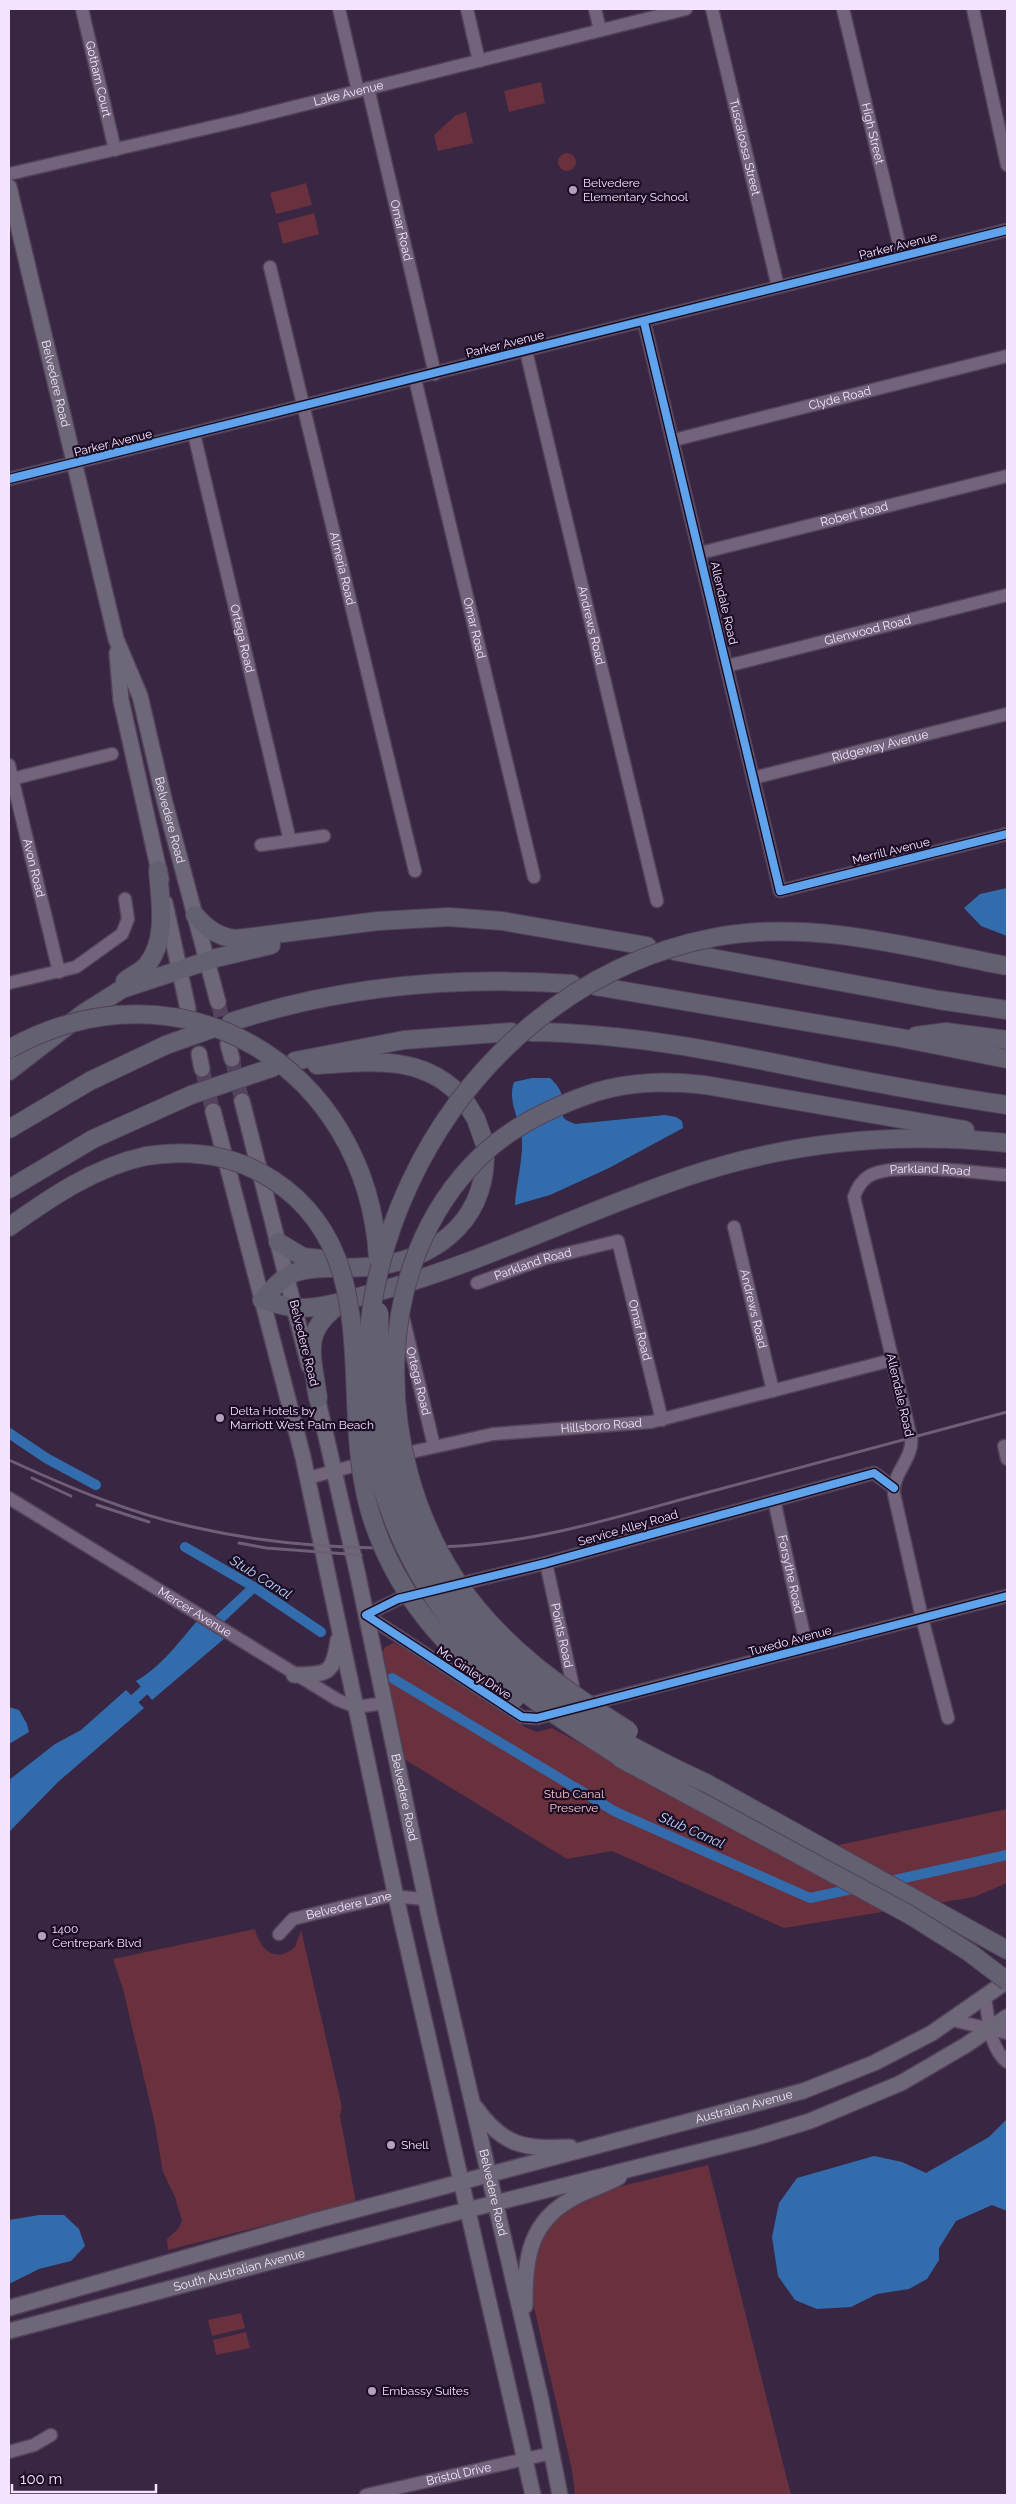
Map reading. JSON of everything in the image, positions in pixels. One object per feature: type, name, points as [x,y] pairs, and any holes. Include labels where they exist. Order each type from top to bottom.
[{"type":"highway","points":[[9,1072],[106,998],[147,964],[156,947],[161,925],[158,870]]},
{"type":"highway","points":[[195,915],[215,933],[236,939],[415,918],[467,917],[516,923],[647,946]]},
{"type":"highway","points":[[106,998],[135,984],[208,961],[344,926]]},
{"type":"highway","points":[[631,1764],[548,1711],[493,1667],[462,1634],[433,1595],[410,1558],[399,1533],[380,1477],[371,1437],[366,1396],[366,1351],[371,1308],[382,1260],[404,1195],[427,1151],[452,1110],[476,1079],[504,1051],[559,1004],[598,980],[651,956],[692,942],[733,934],[795,932],[865,939],[1007,966]]},
{"type":"highway","points":[[674,951],[1007,1010]]},
{"type":"highway","points":[[231,1022],[266,1012],[359,992],[422,984],[500,981],[572,984]]},
{"type":"highway","points":[[595,986],[901,1038],[1007,1059]]},
{"type":"highway","points":[[9,1049],[42,1033],[79,1020],[117,1014],[163,1015],[206,1025],[243,1040],[272,1056],[299,1079],[323,1107],[343,1137],[358,1168],[369,1200],[378,1254],[381,1386],[387,1442],[395,1479],[407,1516],[431,1566],[470,1624],[522,1674],[598,1727],[706,1783],[1007,1950]]},
{"type":"highway","points":[[9,1129],[67,1093],[166,1045],[211,1029]]},
{"type":"highway","points":[[9,1189],[93,1139],[191,1094],[285,1065],[404,1040],[511,1032]]},
{"type":"highway","points":[[531,1032],[591,1034],[669,1043],[890,1086],[1007,1106]]},
{"type":"highway","points":[[901,1038],[946,1032],[1007,1040]]},
{"type":"highway","points":[[262,1300],[287,1276],[310,1270],[370,1267],[396,1263],[424,1253],[455,1231],[472,1209],[479,1192],[484,1150],[476,1119],[461,1096],[429,1072],[404,1064],[380,1061],[285,1065]]},
{"type":"highway","points":[[706,1783],[534,1666],[486,1619],[457,1581],[434,1540],[410,1480],[401,1438],[396,1395],[398,1330],[411,1268],[427,1228],[456,1182],[496,1143],[545,1112],[596,1092],[640,1082],[670,1081],[705,1085],[1007,1139]]},
{"type":"highway","points":[[262,1300],[294,1307],[347,1300],[435,1274],[668,1183],[753,1157],[818,1145],[862,1140],[926,1138],[1007,1143]]},
{"type":"highway","points":[[9,1227],[88,1176],[118,1163],[146,1156],[186,1153],[228,1159],[273,1180],[291,1193],[310,1212],[333,1247],[346,1284],[352,1325],[356,1419],[361,1472],[376,1529],[400,1582],[438,1635],[471,1667],[538,1714],[910,1916],[968,1952],[1007,1981]]},
{"type":"highway","points":[[278,1242],[297,1255],[313,1260],[396,1263]]},
{"type":"highway","points":[[318,1398],[312,1351],[313,1334],[318,1324],[329,1312],[347,1300]]},
{"type":"main road","name":"Belvedere Road","points":[[9,187],[116,639],[121,700],[188,1009]]},
{"type":"main road","name":"Belvedere Road","points":[[116,639],[140,696],[218,1002]]},
{"type":"main road","points":[[228,1044],[232,1059]]},
{"type":"main road","name":"Belvedere Road","points":[[242,1101],[335,1471],[425,1899],[525,2332],[560,2495]]},
{"type":"main road","points":[[213,1111],[308,1478],[396,1897],[533,2495]]},
{"type":"main road","points":[[294,1675],[321,1674],[331,1669],[335,1659],[340,1626]]},
{"type":"main road","name":"Australian Avenue","points":[[461,2182],[803,2091],[874,2063],[952,2020],[1007,1981]]},
{"type":"main road","points":[[468,2210],[754,2138],[856,2103],[901,2083],[991,2029],[1007,2017]]},
{"type":"main road","points":[[472,2102],[496,2133],[519,2145],[538,2148],[602,2146]]},
{"type":"main road","points":[[525,2332],[526,2265],[537,2232],[547,2218],[567,2202],[585,2192],[601,2187],[635,2168]]},
{"type":"main road","name":"South Australian Avenue","points":[[9,2308],[461,2182]]},
{"type":"main road","name":"South Australian Avenue","points":[[9,2331],[468,2210]]},
{"type":"street","name":"Gotham Court","points":[[82,9],[115,150]]},
{"type":"street","name":"Omar Road","points":[[339,9],[363,90],[435,374]]},
{"type":"street","points":[[467,9],[479,60]]},
{"type":"street","points":[[595,9],[600,30]]},
{"type":"street","name":"Lake Avenue","points":[[9,174],[363,90],[686,9]]},
{"type":"street","name":"Tuscaloosa Street","points":[[712,9],[778,287]]},
{"type":"street","name":"High Street","points":[[843,9],[902,256]]},
{"type":"street","points":[[973,9],[1007,165]]},
{"type":"street","name":"Parker Avenue","points":[[9,479],[1007,230]]},
{"type":"street","name":"Almeria Road","points":[[270,266],[415,871]]},
{"type":"street","name":"Allendale Road","points":[[644,322],[674,440],[780,891]]},
{"type":"street","name":"Andrews Road","points":[[526,351],[657,901]]},
{"type":"street","name":"Clyde Road","points":[[674,440],[1007,356]]},
{"type":"street","name":"Omar Road","points":[[415,379],[534,877]]},
{"type":"street","name":"Ortega Road","points":[[194,434],[290,841]]},
{"type":"street","name":"Robert Road","points":[[700,553],[1007,476]]},
{"type":"street","name":"Glenwood Road","points":[[727,666],[1007,595]]},
{"type":"street","name":"Ridgeway Avenue","points":[[753,778],[1007,714]]},
{"type":"street","points":[[12,779],[112,754]]},
{"type":"street","name":"Avon Road","points":[[9,765],[59,972]]},
{"type":"street","name":"Merrill Avenue","points":[[780,891],[1007,834]]},
{"type":"street","points":[[262,845],[324,836]]},
{"type":"street","points":[[9,983],[76,968],[122,934],[128,919],[126,899]]},
{"type":"street","name":"Parkland Road","points":[[858,1186],[870,1176],[909,1167],[1007,1176]]},
{"type":"street","name":"Allendale Road","points":[[858,1186],[854,1197],[912,1444],[894,1488]]},
{"type":"street","name":"Andrews Road","points":[[734,1227],[773,1391]]},
{"type":"street","name":"Omar Road","points":[[618,1241],[662,1420]]},
{"type":"street","name":"Parkland Road","points":[[477,1283],[543,1259],[618,1241]]},
{"type":"street","name":"Ortega Road","points":[[403,1317],[434,1446]]},
{"type":"street","name":"Hillsboro Road","points":[[308,1478],[434,1446],[512,1432],[585,1428],[662,1420],[892,1360]]},
{"type":"street","points":[[1004,1446],[1007,1459]]},
{"type":"street","name":"Service Alley Road","points":[[366,1615],[394,1601],[546,1563],[874,1473],[894,1488]]},
{"type":"street","points":[[894,1488],[922,1618],[948,1718]]},
{"type":"street","name":"Mercer Avenue","points":[[9,1498],[236,1637],[294,1675],[345,1704],[356,1707]]},
{"type":"street","name":"Forsythe Road","points":[[774,1500],[808,1648]]},
{"type":"street","name":"Points Road","points":[[546,1563],[578,1707]]},
{"type":"street","name":"Tuxedo Avenue","points":[[578,1707],[1007,1596]]},
{"type":"street","name":"Mc Ginley Drive","points":[[366,1615],[522,1717],[537,1718],[578,1707]]},
{"type":"street","points":[[356,1707],[385,1703]]},
{"type":"street","name":"Belvedere Lane","points":[[278,1934],[293,1919],[389,1896],[425,1899]]},
{"type":"street","points":[[985,1998],[997,2053],[1007,2062]]},
{"type":"street","points":[[952,2020],[1007,2032]]},
{"type":"street","points":[[9,2452],[34,2445],[51,2435]]},
{"type":"street","name":"Bristol Drive","points":[[366,2495],[552,2453]]},
{"type":"green space","points":[[541,82],[545,103],[509,112],[504,91]]},
{"type":"green space","points":[[466,112],[473,143],[438,151],[434,135],[456,115]]},
{"type":"green space","points":[[563,153],[571,153],[576,158],[574,169],[563,171],[558,166],[558,158]]},
{"type":"green space","points":[[306,183],[312,205],[276,214],[270,193]]},
{"type":"green space","points":[[314,213],[319,234],[283,244],[278,223]]},
{"type":"green space","name":"Stub Canal Preserve","points":[[394,1643],[421,1657],[525,1727],[537,1732],[552,1728],[787,1856],[1007,1809],[1007,1883],[974,1897],[784,1928],[612,1851],[567,1859],[404,1759],[383,1652],[385,1647]]},
{"type":"green space","points":[[255,1929],[265,1948],[275,1954],[288,1952],[295,1947],[301,1930],[342,2107],[340,2116],[356,2202],[168,2250],[167,2239],[178,2229],[182,2221],[175,2197],[163,2172],[154,2120],[123,1989],[113,1959]]},
{"type":"green space","points":[[708,2165],[791,2495],[575,2495],[572,2470],[532,2299],[534,2252],[557,2214],[593,2193]]},
{"type":"green space","points":[[241,2313],[245,2328],[212,2336],[208,2320]]},
{"type":"green space","points":[[246,2332],[250,2348],[216,2355],[213,2340]]},
{"type":"water","points":[[1007,888],[1007,936],[981,926],[964,908],[980,894]]},
{"type":"water","points":[[532,1078],[550,1078],[555,1083],[562,1095],[563,1117],[575,1124],[665,1115],[676,1117],[682,1121],[683,1128],[609,1168],[550,1195],[515,1205],[522,1140],[515,1113],[512,1088],[514,1082]]},
{"type":"water","points":[[197,1621],[225,1638],[152,1700],[136,1681],[161,1662]]},
{"type":"water","points":[[126,1690],[144,1708],[58,1782],[9,1832],[9,1780],[55,1744],[81,1730]]},
{"type":"water","points":[[9,1707],[19,1710],[29,1732],[9,1744]]},
{"type":"water","points":[[1007,2119],[1007,2211],[992,2205],[956,2221],[939,2248],[939,2260],[927,2279],[909,2289],[877,2294],[851,2307],[817,2309],[795,2300],[778,2276],[772,2237],[779,2203],[797,2178],[874,2156],[902,2162],[926,2173],[989,2137]]},
{"type":"water","points":[[39,2215],[64,2215],[79,2229],[85,2246],[71,2261],[39,2269],[9,2284],[9,2220]]},
{"type":"waterway","name":"Stub Canal","points":[[9,1433],[46,1458],[96,1485]]},
{"type":"waterway","name":"Stub Canal","points":[[185,1547],[254,1587],[321,1632]]},
{"type":"waterway","points":[[210,1628],[254,1587]]},
{"type":"waterway","name":"Stub Canal","points":[[392,1678],[616,1812],[810,1898],[857,1888]]},
{"type":"waterway","points":[[125,1708],[153,1682]]},
{"type":"waterway","name":"Stub Canal","points":[[886,1882],[1007,1855]]},
{"type":"tunnel","points":[[218,1002],[227,1040]]},
{"type":"tunnel","points":[[232,1059],[242,1101]]},
{"type":"tunnel","points":[[202,1069],[213,1111]]},
{"type":"railway","points":[[9,1460],[122,1507],[169,1521],[226,1534],[326,1546],[393,1548],[460,1546],[520,1539],[610,1519],[1007,1412]]},
{"type":"railway","points":[[32,1478],[71,1496]]},
{"type":"railway","points":[[97,1505],[149,1522]]},
{"type":"railway","points":[[239,1543],[266,1548],[361,1555]]},
{"type":"cycle path","points":[[9,479],[1007,230]]},
{"type":"cycle path","points":[[644,322],[780,891],[1007,834]]},
{"type":"cycle path","points":[[894,1488],[874,1473],[546,1563],[398,1599],[366,1615],[522,1717],[537,1718],[1007,1596]]},
{"type":"place","name":"Belvedere Elementary School","points":[[573,190]]},
{"type":"place","name":"Delta Hotels by Marriott West Palm Beach","points":[[220,1418]]},
{"type":"place","name":"1400 Centrepark Blvd","points":[[42,1936]]},
{"type":"place","name":"Shell","points":[[391,2145]]},
{"type":"place","name":"Embassy Suites","points":[[372,2391]]}]
